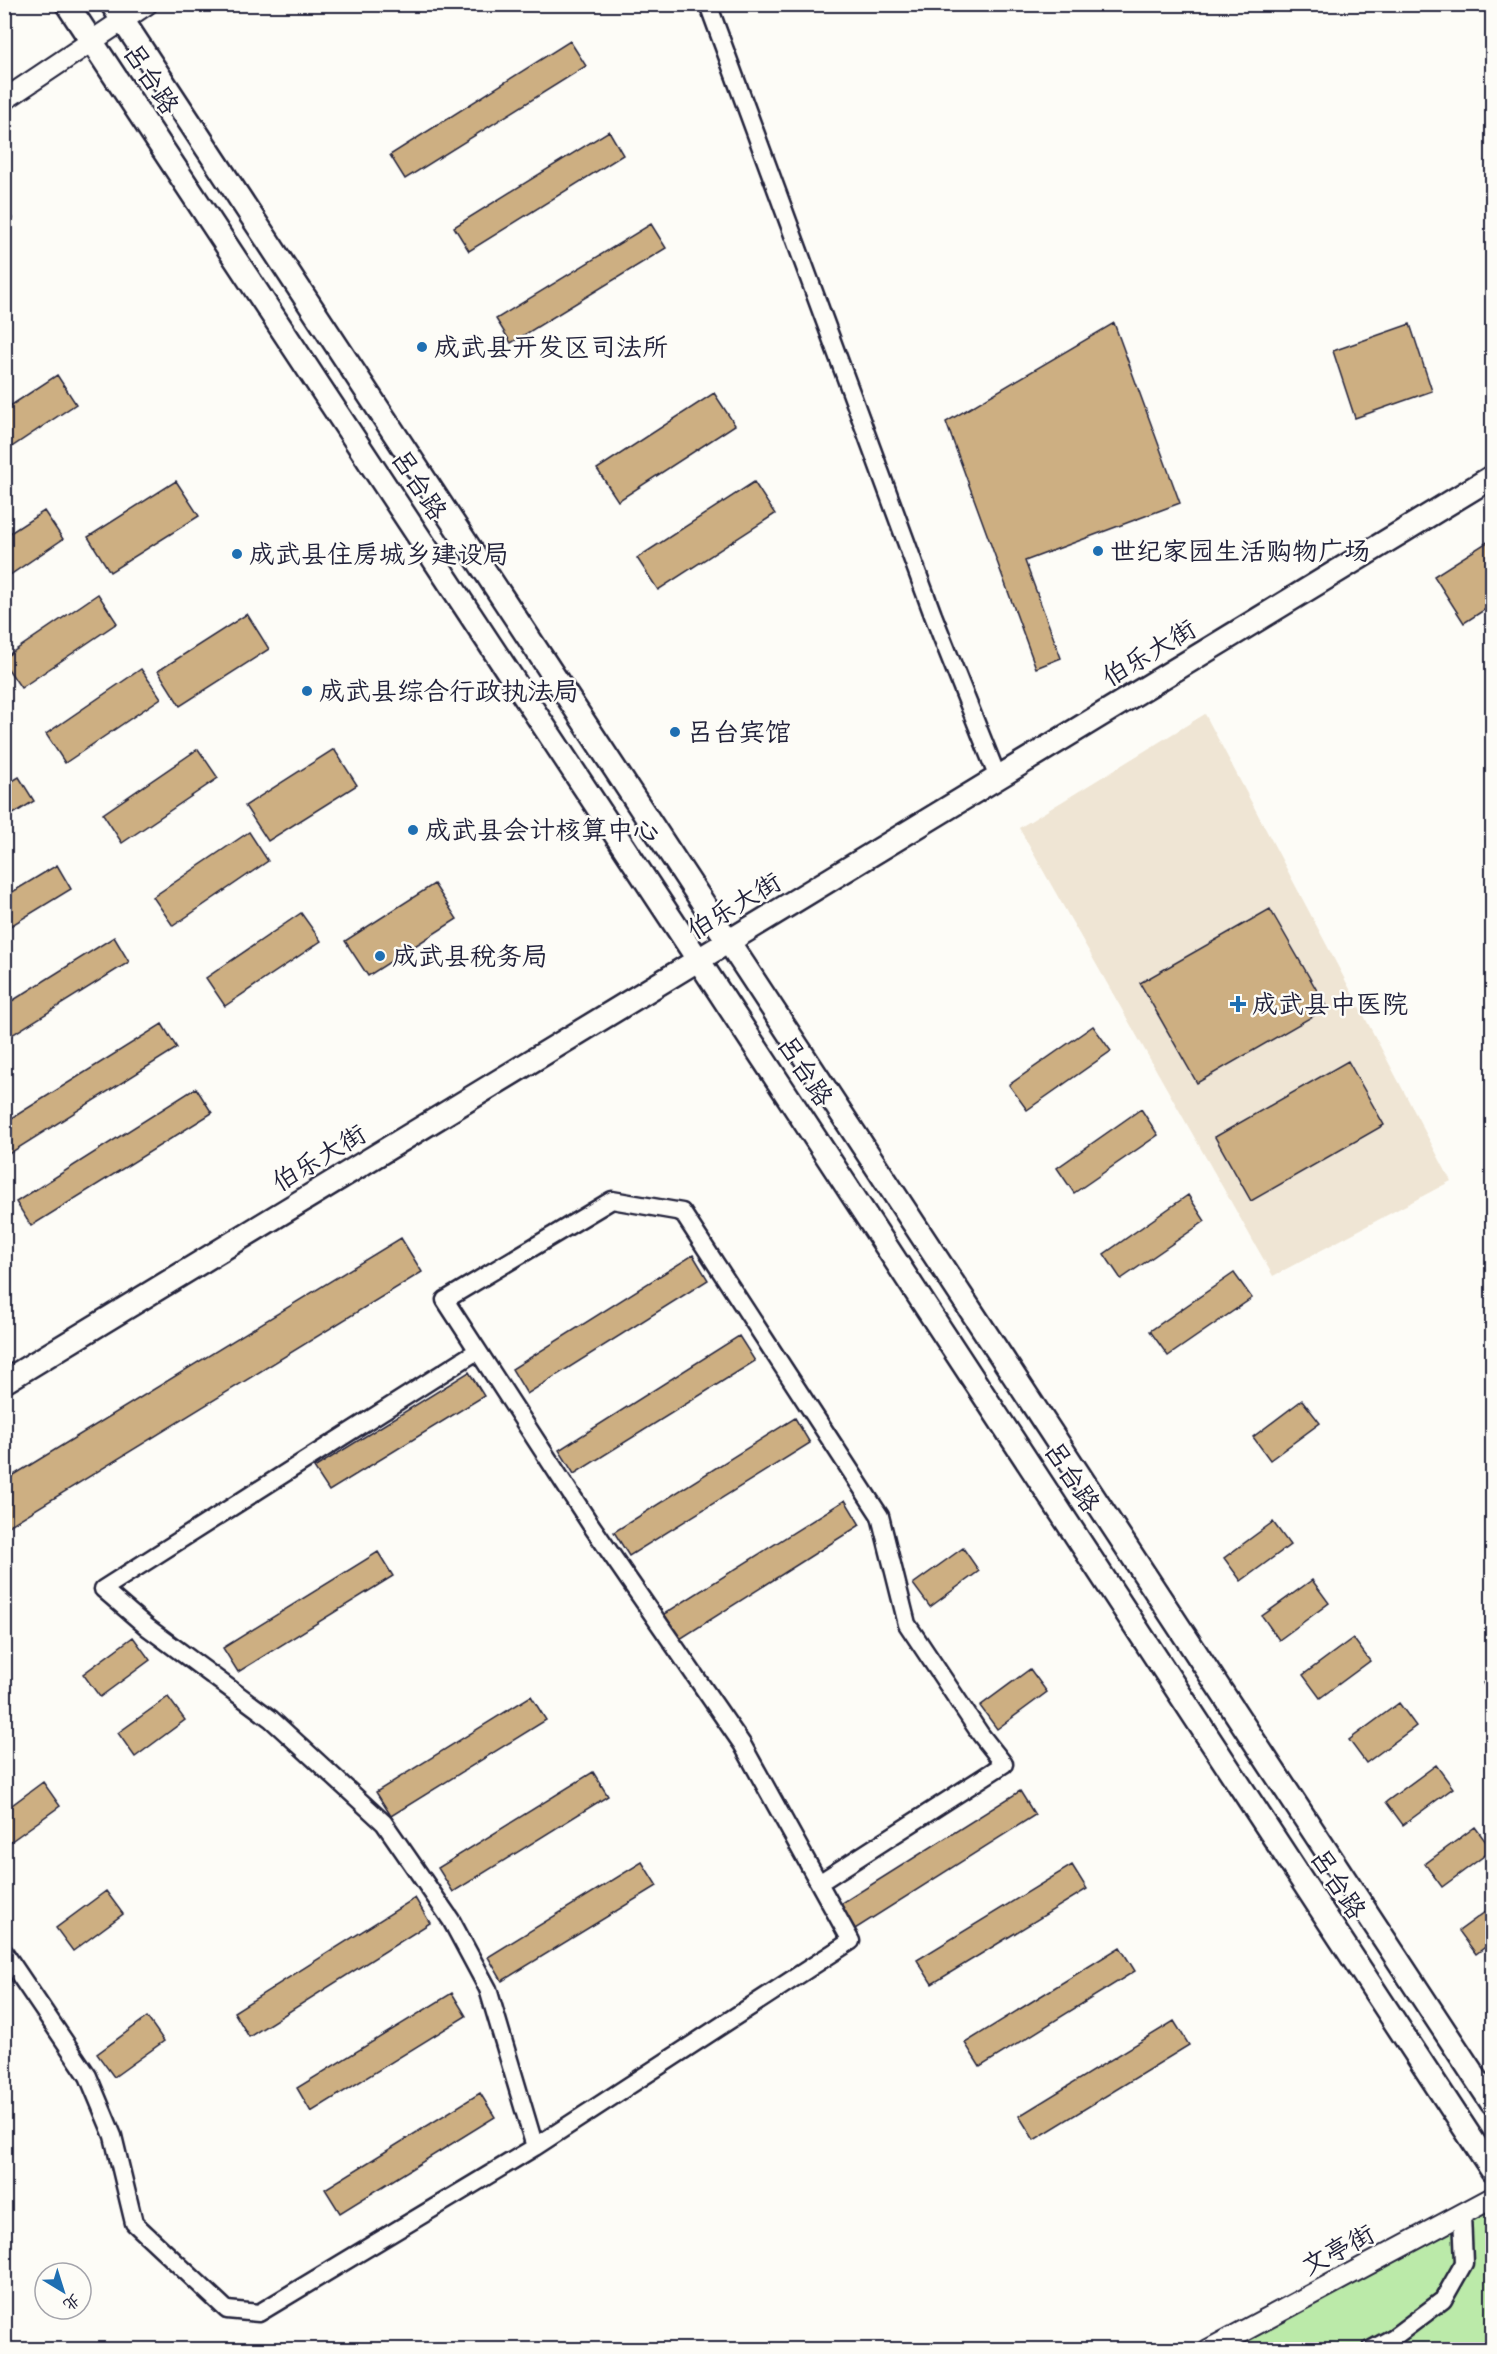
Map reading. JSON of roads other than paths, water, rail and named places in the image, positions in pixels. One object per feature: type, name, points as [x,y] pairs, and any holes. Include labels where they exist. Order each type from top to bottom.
[{"type":"main road","name":"吕台路","points":[[67,4],[699,961],[1492,2170]]},
{"type":"main road","name":"吕台路","points":[[117,13],[1492,2103]]},
{"type":"main road","name":"伯乐大街","points":[[4,1382],[730,943],[1492,477]]},
{"type":"street","points":[[4,100],[92,42],[117,13],[147,4]]},
{"type":"street","points":[[708,4],[928,603],[998,778]]},
{"type":"street","points":[[4,1952],[88,2076],[113,2136],[134,2223],[227,2310],[259,2313],[535,2146],[851,1941],[819,1883],[742,1743],[591,1525],[445,1300],[612,1200],[682,1212],[880,1516],[907,1624],[981,1735],[1004,1764],[819,1883]]},
{"type":"street","points":[[477,1351],[103,1589],[147,1627],[271,1719],[384,1823],[450,1920],[488,1989],[535,2146]]},
{"type":"street","name":"文亭街","points":[[1208,2349],[1492,2198]]},
{"type":"street","points":[[1370,2349],[1394,2337],[1443,2300],[1464,2263],[1462,2215]]},
{"type":"place","name":"成武县开发区司法所","points":[[422,347]]},
{"type":"place","name":"世纪家园生活购物广场","points":[[1098,551]]},
{"type":"place","name":"成武县住房城乡建设局","points":[[237,554]]},
{"type":"place","name":"成武县综合行政执法局","points":[[307,691]]},
{"type":"place","name":"吕台宾馆","points":[[675,732]]},
{"type":"place","name":"成武县会计核算中心","points":[[413,830]]},
{"type":"place","name":"成武县税务局","points":[[380,956]]},
{"type":"place","name":"成武县中医院","points":[[1238,1004]]}]
